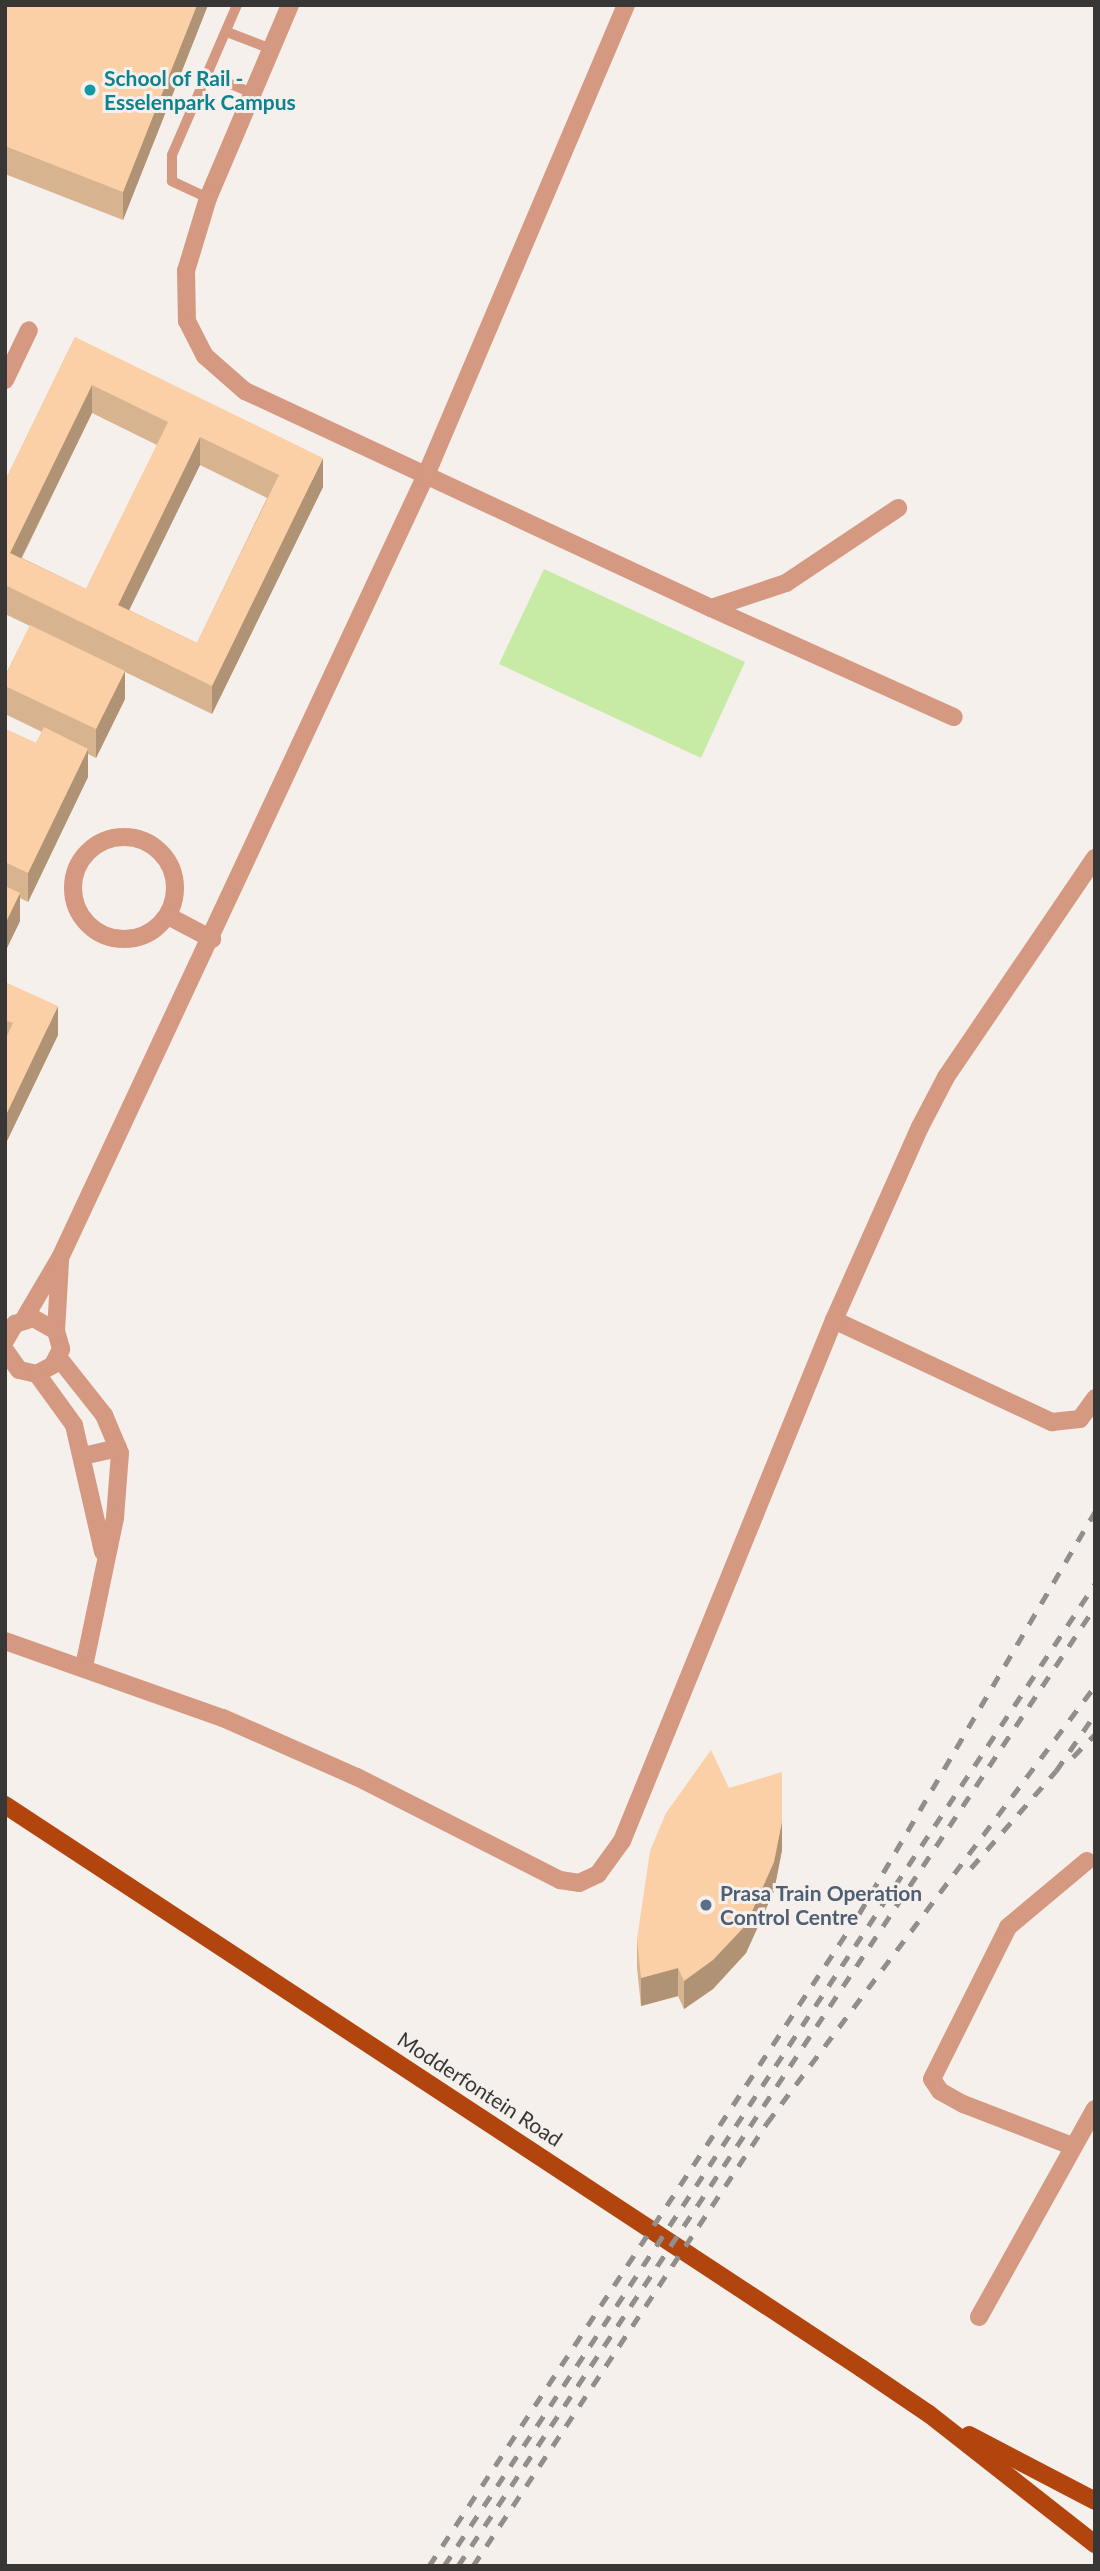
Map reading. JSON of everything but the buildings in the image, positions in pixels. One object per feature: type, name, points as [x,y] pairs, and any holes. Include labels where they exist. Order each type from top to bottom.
[{"type":"main road","name":"Modderfontein Road","points":[[5,1805],[929,2414],[1095,2544]]},
{"type":"main road","name":"Modderfontein Road","points":[[929,2414],[1095,2501]]},
{"type":"street","points":[[290,5],[208,198],[186,271],[187,321],[205,356],[245,391],[711,608],[954,717]]},
{"type":"street","points":[[5,1340],[24,1319],[60,1258],[212,939],[426,475],[626,5]]},
{"type":"street","points":[[5,380],[29,331]]},
{"type":"street","points":[[711,608],[786,583],[898,508]]},
{"type":"street","points":[[124,837],[157,849],[175,880],[168,916],[140,937],[122,940],[97,932],[79,913],[73,896],[80,861],[92,848],[124,837]]},
{"type":"street","points":[[5,1642],[84,1666],[223,1718],[357,1777],[560,1880],[570,1884],[590,1879],[606,1867],[622,1841],[834,1320],[946,1077],[1095,858]]},
{"type":"street","points":[[168,916],[212,939]]},
{"type":"street","points":[[60,1258],[58,1357],[104,1415],[118,1448],[121,1480],[84,1666]]},
{"type":"street","points":[[24,1319],[42,1319],[57,1331]]},
{"type":"street","points":[[834,1320],[1052,1422],[1080,1419],[1095,1398]]},
{"type":"street","points":[[37,1374],[58,1357]]},
{"type":"street","points":[[7,1360],[37,1374],[74,1426],[104,1555]]},
{"type":"street","points":[[82,1456],[118,1448]]},
{"type":"street","points":[[1072,2146],[963,2104],[940,2091],[932,2079],[1008,1927],[1087,1861]]},
{"type":"street","points":[[979,2317],[1095,2109]]},
{"type":"lane","points":[[208,198],[172,181],[172,155],[209,75],[237,5]]},
{"type":"lane","points":[[227,32],[271,49]]},
{"type":"lane","points":[[209,75],[252,93]]},
{"type":"green space","points":[[544,569],[745,662],[701,758],[499,664]]},
{"type":"railway","points":[[429,2566],[859,1914],[1095,1511]]},
{"type":"railway","points":[[444,2566],[1095,1584]]},
{"type":"railway","points":[[458,2566],[1095,1607]]},
{"type":"railway","points":[[473,2566],[767,2123],[1095,1686]]},
{"type":"railway","points":[[971,1868],[1056,1771],[1095,1714]]},
{"type":"railway","points":[[1073,1757],[1095,1734]]},
{"type":"place","name":"School of Rail - Esselenpark Campus","points":[[90,90]]},
{"type":"place","name":"Prasa Train Operation Control Centre","points":[[706,1905]]}]
